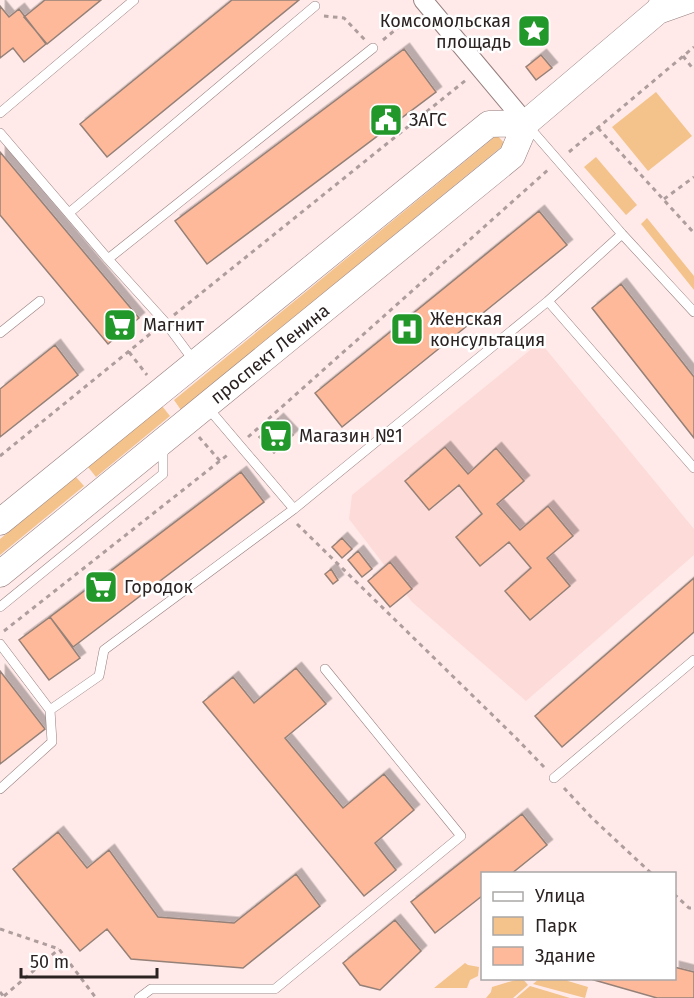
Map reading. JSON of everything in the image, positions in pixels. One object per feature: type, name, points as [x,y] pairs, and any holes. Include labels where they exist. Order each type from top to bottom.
[{"type":"main road","name":"проспект Ленина","points":[[0,574],[512,156],[526,123],[662,5],[689,0]]},
{"type":"main road","points":[[0,522],[489,124],[526,123]]},
{"type":"main road","points":[[73,462],[99,493]]},
{"type":"street","points":[[421,5],[526,123]]},
{"type":"lane","points":[[0,113],[134,0]]},
{"type":"lane","points":[[69,213],[315,6]]},
{"type":"lane","points":[[108,259],[373,48]]},
{"type":"lane","points":[[526,123],[558,162],[694,312]]},
{"type":"lane","points":[[0,133],[165,322],[196,363]]},
{"type":"lane","points":[[50,710],[99,676],[104,650],[290,512],[548,301],[622,234]]},
{"type":"lane","points":[[0,333],[40,300]]},
{"type":"lane","points":[[548,301],[694,468]]},
{"type":"lane","points":[[206,405],[290,512]]},
{"type":"lane","points":[[0,607],[163,474],[164,440]]},
{"type":"lane","points":[[0,644],[50,710],[52,742],[0,789]]},
{"type":"lane","points":[[554,778],[694,660]]},
{"type":"lane","points":[[140,998],[151,989],[275,989],[461,836],[325,669]]},
{"type":"path","points":[[315,6],[326,17],[344,18],[373,48],[421,5]]},
{"type":"path","points":[[0,634],[239,445],[558,162],[694,47]]},
{"type":"path","points":[[683,56],[694,70]]},
{"type":"path","points":[[0,456],[472,75]]},
{"type":"path","points":[[598,128],[694,232]]},
{"type":"path","points":[[664,200],[694,177]]},
{"type":"path","points":[[290,512],[515,737],[592,818],[651,872]]},
{"type":"path","points":[[676,895],[689,908],[694,908]]},
{"type":"path","points":[[0,929],[59,950],[96,998]]},
{"type":"path","points":[[0,992],[4,997],[59,950]]},
{"type":"shaded area","points":[[540,342],[694,529],[694,555],[526,701],[412,602],[406,594],[411,588],[390,562],[385,566],[349,519],[352,495]]},
{"type":"green space","points":[[656,92],[692,136],[648,171],[612,127]]},
{"type":"green space","points":[[497,135],[505,144],[181,410],[174,400]]},
{"type":"green space","points":[[596,157],[637,205],[626,215],[584,167]]},
{"type":"green space","points":[[647,218],[694,276],[694,290],[641,224]]},
{"type":"green space","points":[[162,406],[170,416],[96,477],[88,467]]},
{"type":"green space","points":[[76,477],[84,486],[0,555],[0,539]]},
{"type":"green space","points":[[465,963],[479,967],[478,976],[470,980],[467,988],[434,988]]},
{"type":"green space","points":[[515,980],[524,980],[528,985],[513,998],[486,998],[492,987]]},
{"type":"green space","points":[[538,980],[567,980],[588,987],[585,998],[533,984]]},
{"type":"green space","points":[[530,986],[570,998],[516,998]]},
{"type":"building","points":[[45,0],[101,0],[47,44],[24,17]]},
{"type":"building","points":[[232,0],[299,0],[107,157],[80,124]]},
{"type":"building","points":[[0,6],[9,17],[19,9],[46,44],[24,62],[13,48],[0,58]]},
{"type":"building","points":[[404,49],[436,92],[207,264],[175,221]]},
{"type":"building","points":[[541,55],[552,68],[536,80],[526,67]]},
{"type":"building","points":[[0,152],[139,318],[108,344],[0,215]]},
{"type":"building","points":[[539,211],[567,245],[342,427],[315,393]]},
{"type":"building","points":[[621,284],[694,377],[694,438],[592,308]]},
{"type":"building","points":[[55,345],[78,375],[0,437],[0,389]]},
{"type":"building","name":"Магазин №1","points":[[278,419],[293,435],[274,453],[259,437]]},
{"type":"building","points":[[445,447],[468,474],[496,448],[524,481],[497,504],[520,530],[548,506],[573,536],[547,558],[570,586],[530,620],[505,591],[531,568],[509,542],[480,566],[456,537],[482,514],[459,485],[429,510],[405,481]]},
{"type":"building","points":[[241,472],[264,502],[73,647],[50,617]]},
{"type":"building","points":[[342,538],[352,549],[342,558],[332,547]]},
{"type":"building","points":[[358,551],[372,569],[362,577],[348,560]]},
{"type":"building","points":[[390,562],[412,589],[390,607],[368,581]]},
{"type":"building","points":[[331,569],[338,580],[333,584],[325,574]]},
{"type":"building","points":[[694,578],[694,632],[562,747],[535,716]]},
{"type":"building","points":[[50,617],[80,658],[49,680],[19,640]]},
{"type":"building","points":[[296,668],[326,704],[285,738],[343,808],[384,774],[414,810],[375,843],[396,870],[364,896],[203,702],[233,677],[254,703]]},
{"type":"building","points":[[0,671],[45,729],[0,764]]},
{"type":"building","points":[[522,814],[547,845],[513,872],[481,872],[481,897],[435,933],[411,902]]},
{"type":"building","points":[[58,832],[87,868],[109,850],[158,917],[234,923],[296,874],[320,906],[243,968],[131,959],[107,929],[80,951],[13,869]]},
{"type":"building","points":[[395,920],[421,951],[380,990],[360,985],[343,963]]},
{"type":"building","points":[[676,968],[694,972],[694,998],[657,998],[594,980],[676,980]]},
{"type":"place","name":"Комсомольская площадь","points":[[534,31]]},
{"type":"place","name":"ЗАГС","points":[[386,120]]},
{"type":"place","name":"Магнит","points":[[120,325]]},
{"type":"place","name":"Женская консультация","points":[[407,329]]},
{"type":"place","name":"Магазин №1","points":[[276,436]]},
{"type":"place","name":"Городок","points":[[101,587]]}]
